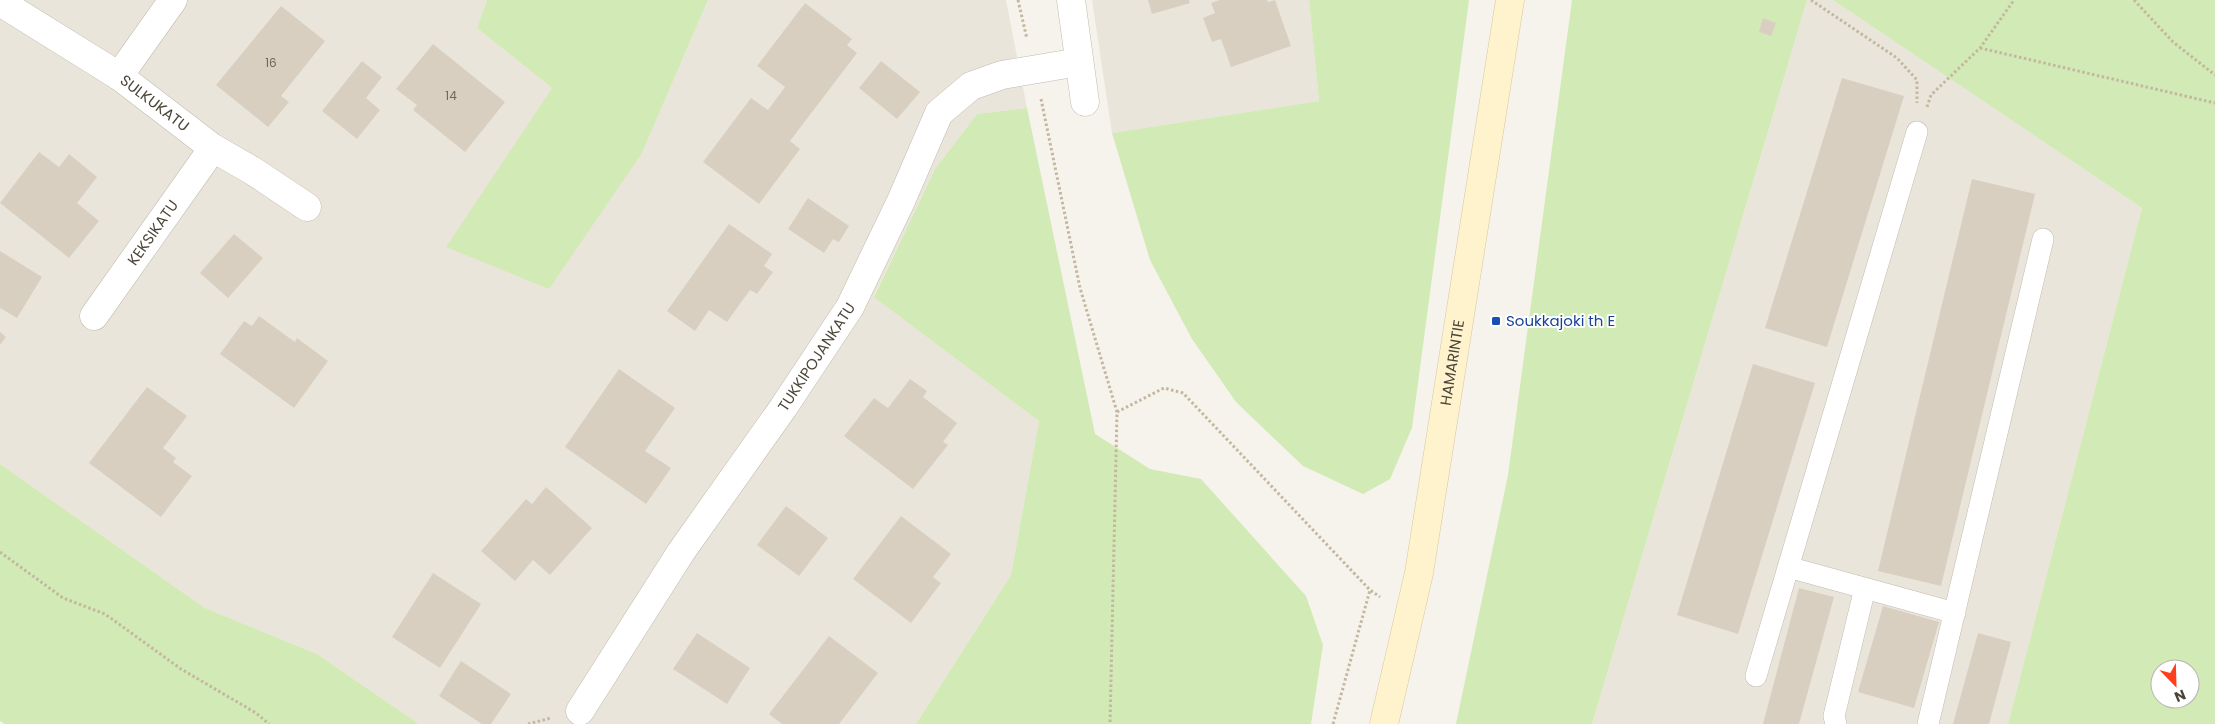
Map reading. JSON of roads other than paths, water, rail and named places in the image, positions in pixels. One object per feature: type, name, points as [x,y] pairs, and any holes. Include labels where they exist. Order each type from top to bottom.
[{"type":"main road","name":"HAMARINTIE","points":[[1384,724],[1419,573],[1510,0]]},
{"type":"street","points":[[119,76],[173,0]]},
{"type":"street","points":[[1070,0],[1085,102]]},
{"type":"street","name":"SULKUKATU","points":[[0,2],[119,76],[213,148],[254,171],[307,207]]},
{"type":"street","name":"TUKKIPOJANKATU","points":[[580,711],[681,552],[783,408],[850,306],[901,201],[939,113],[971,86],[1002,76],[1079,62]]},
{"type":"street","name":"KEKSIKATU","points":[[94,316],[213,148]]},
{"type":"lane","points":[[1756,676],[1917,132]]},
{"type":"lane","points":[[1928,724],[2043,239]]},
{"type":"lane","points":[[1788,567],[1955,613]]},
{"type":"lane","points":[[1836,724],[1834,716],[1865,588]]},
{"type":"place","name":"Soukkajoki th E","points":[[1496,321]]}]
